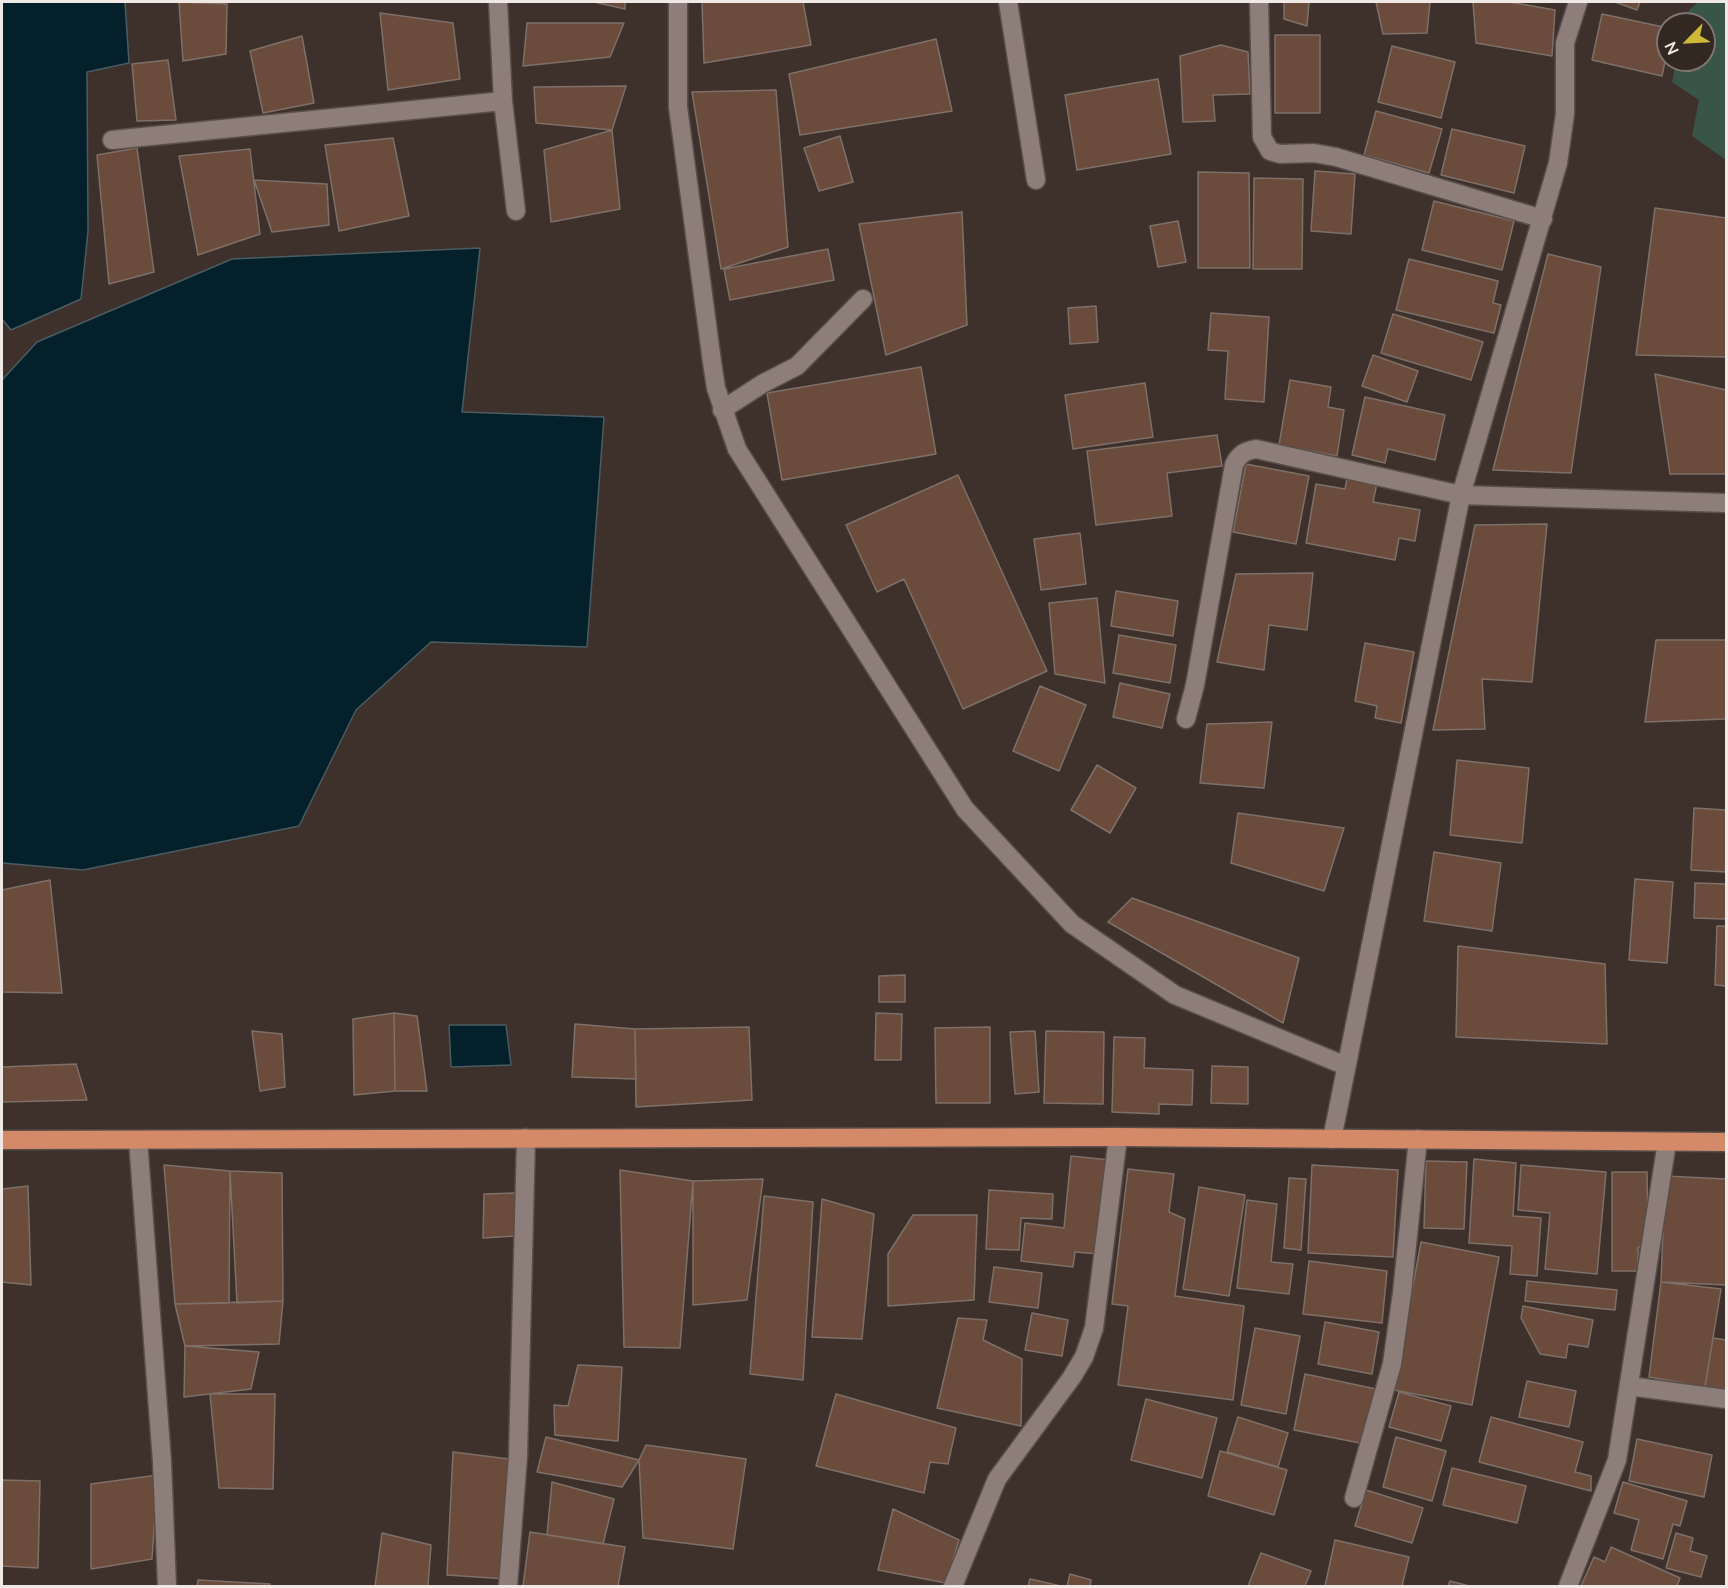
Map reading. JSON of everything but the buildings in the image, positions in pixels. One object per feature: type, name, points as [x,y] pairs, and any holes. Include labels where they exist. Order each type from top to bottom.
[{"type":"highway","points":[[2,1140],[1118,1137],[1726,1142]]},
{"type":"street","points":[[498,2],[503,101],[516,211]]},
{"type":"street","points":[[678,2],[678,107],[713,370],[722,410],[737,449],[965,809],[1072,924],[1175,995],[1346,1066]]},
{"type":"street","points":[[1008,2],[1036,180]]},
{"type":"street","points":[[1260,2],[1262,137],[1270,151],[1280,154],[1314,153],[1336,157],[1543,219]]},
{"type":"street","points":[[1332,1138],[1461,495],[1558,163],[1565,114],[1565,43],[1578,2]]},
{"type":"street","points":[[112,140],[503,101]]},
{"type":"street","points":[[722,410],[762,384],[797,366],[863,299]]},
{"type":"street","points":[[1186,719],[1195,685],[1234,465],[1238,456],[1246,451],[1256,449],[1461,495],[1726,503]]},
{"type":"street","points":[[953,1587],[997,1479],[1072,1377],[1094,1328],[1118,1137]]},
{"type":"street","points":[[507,1587],[518,1456],[526,1138]]},
{"type":"street","points":[[1354,1498],[1392,1364],[1418,1139]]},
{"type":"street","points":[[138,1140],[162,1462],[167,1587]]},
{"type":"street","points":[[1568,1587],[1617,1460],[1667,1142]]},
{"type":"street","points":[[1629,1386],[1726,1399]]},
{"type":"green space","points":[[1698,2],[1726,2],[1726,160],[1692,136],[1699,100],[1672,82],[1674,72],[1716,72],[1716,12],[1688,12]]},
{"type":"water","points":[[2,2],[125,2],[129,63],[87,72],[88,231],[81,299],[11,330],[2,319]]},
{"type":"water","points":[[480,248],[462,412],[604,417],[587,647],[431,642],[356,710],[299,826],[83,870],[2,863],[2,380],[37,342],[232,259]]},
{"type":"water","points":[[449,1025],[506,1025],[511,1065],[451,1067]]}]
